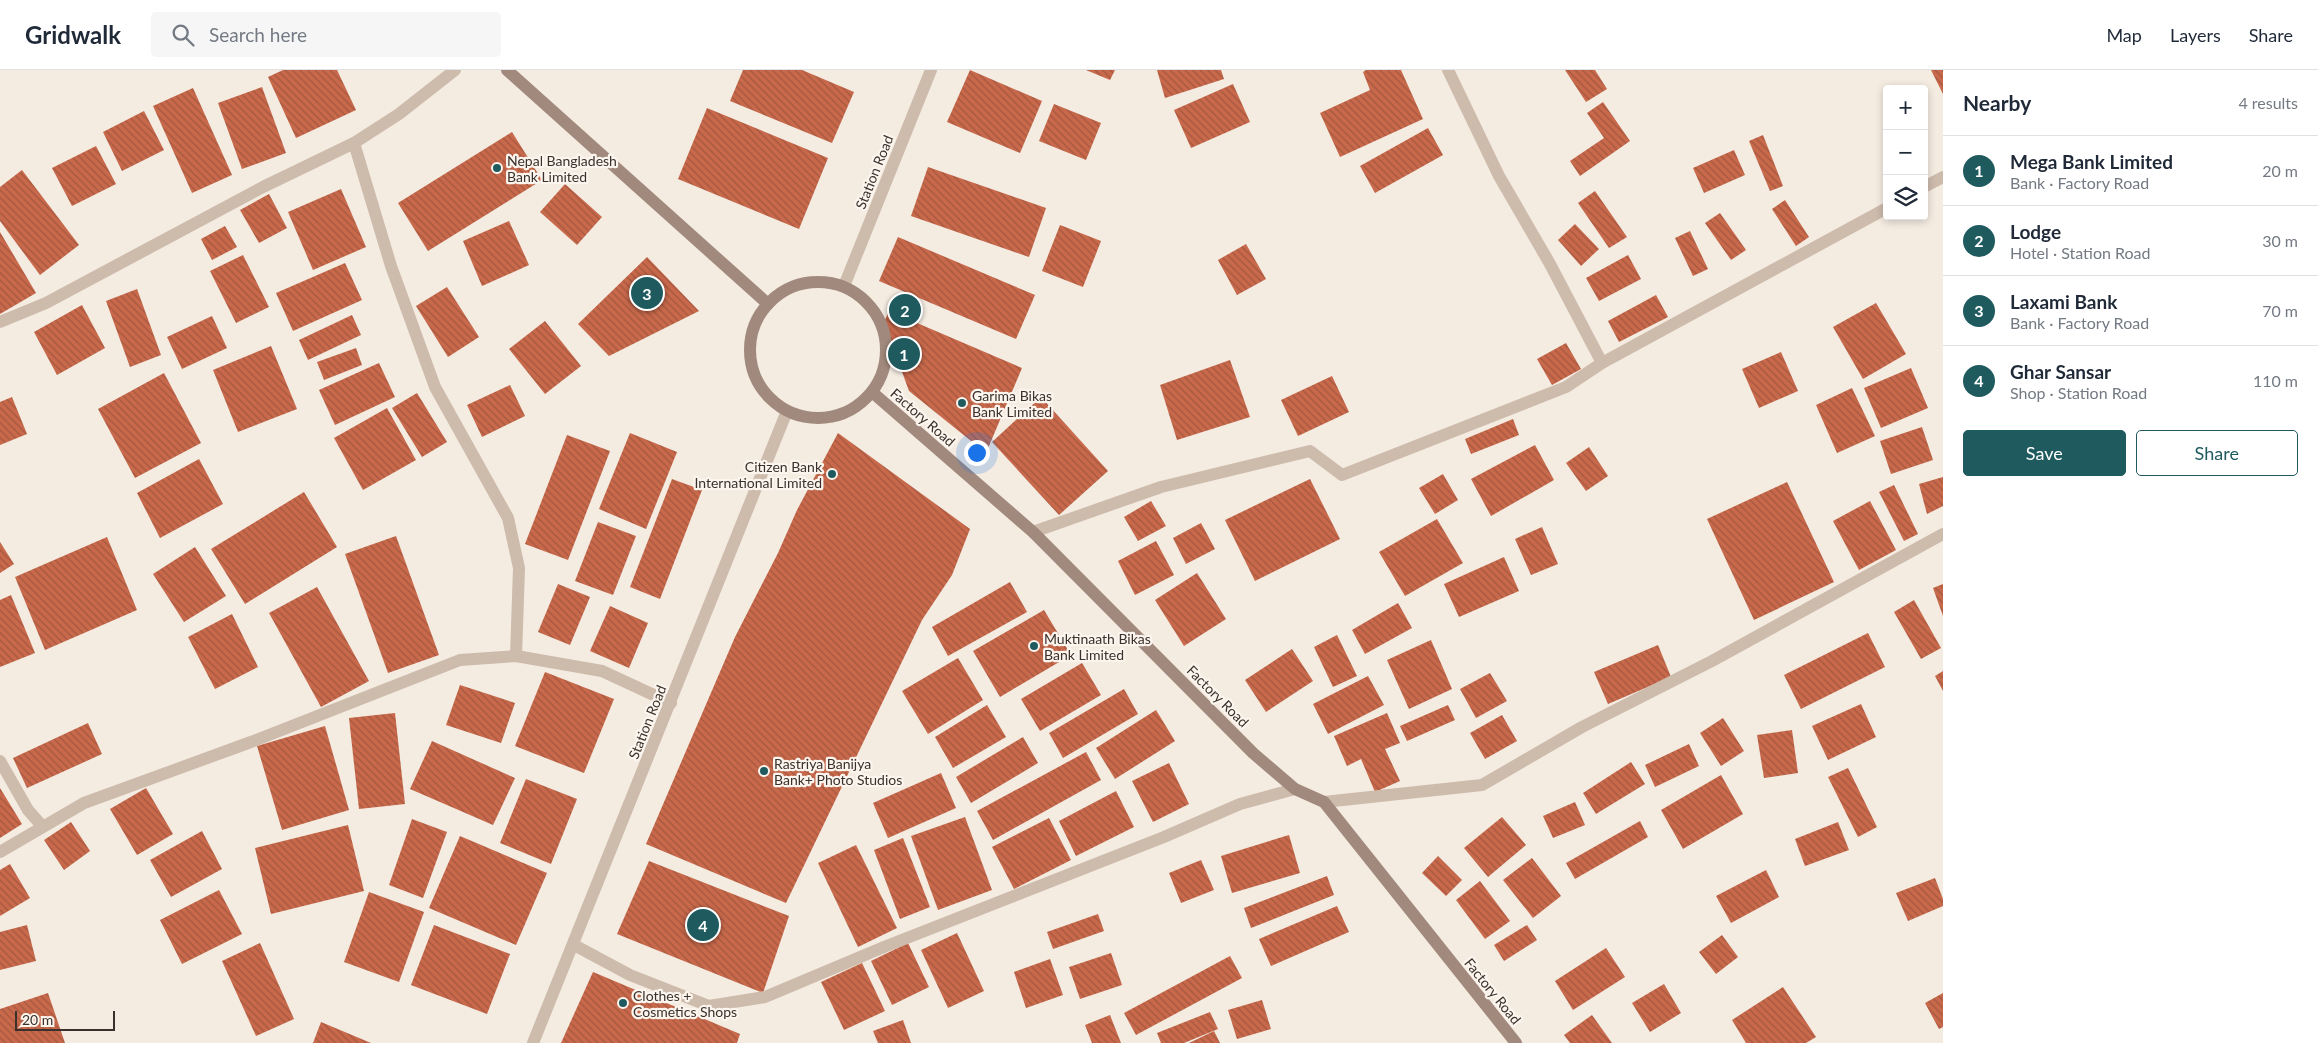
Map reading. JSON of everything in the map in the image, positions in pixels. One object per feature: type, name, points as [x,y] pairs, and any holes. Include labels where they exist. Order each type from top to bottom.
[{"type":"main road","points":[[507,70],[768,304]]},
{"type":"main road","points":[[821,281],[844,286],[866,302],[876,312],[884,332],[886,353],[882,374],[872,392],[854,408],[833,417],[810,418],[787,412],[769,398],[756,379],[749,356],[751,333],[761,312],[768,304],[777,295],[797,285],[821,281]]},
{"type":"main road","name":"Factory Road","points":[[872,392],[1033,532],[1253,753],[1296,789],[1324,802],[1516,1043]]},
{"type":"street","points":[[0,322],[46,303],[263,186],[354,143],[399,114],[455,70]]},
{"type":"street","name":"Station Road","points":[[844,286],[931,70]]},
{"type":"street","points":[[1452,72],[1499,176],[1550,264],[1602,363]]},
{"type":"street","points":[[354,143],[391,266],[435,387],[508,518],[519,568],[516,656]]},
{"type":"street","points":[[1928,185],[1943,177]]},
{"type":"street","points":[[1033,532],[1161,488],[1310,451],[1342,475],[1566,387],[1602,363],[1883,210]]},
{"type":"street","name":"Station Road","points":[[533,1043],[787,412]]},
{"type":"street","points":[[1324,802],[1482,785],[1582,727],[1712,661],[1943,534]]},
{"type":"street","points":[[0,852],[84,803],[251,742],[460,660],[516,656],[602,671],[671,703]]},
{"type":"street","points":[[0,761],[28,810],[42,826]]},
{"type":"street","points":[[574,945],[630,975],[709,1006],[765,997],[884,947],[1164,837],[1240,804],[1296,789]]},
{"type":"building","points":[[283,70],[337,70],[356,110],[296,138],[268,77]]},
{"type":"building","points":[[743,70],[802,70],[854,92],[832,143],[730,101]]},
{"type":"building","points":[[970,70],[1042,101],[1020,153],[947,122]]},
{"type":"building","points":[[1086,70],[1115,70],[1110,80]]},
{"type":"building","points":[[1157,70],[1221,70],[1224,79],[1165,98]]},
{"type":"building","points":[[1366,70],[1401,70],[1423,119],[1340,157],[1320,113],[1370,90],[1363,72]]},
{"type":"building","points":[[1565,70],[1595,70],[1607,89],[1586,102]]},
{"type":"building","points":[[1931,70],[1943,70],[1943,94]]},
{"type":"building","points":[[1233,84],[1250,122],[1191,148],[1174,110]]},
{"type":"building","points":[[262,87],[286,153],[242,169],[218,103]]},
{"type":"building","points":[[193,88],[232,175],[192,193],[153,106]]},
{"type":"building","points":[[1603,102],[1630,141],[1580,176],[1570,161],[1604,138],[1587,113]]},
{"type":"building","points":[[1054,104],[1101,123],[1086,160],[1039,141]]},
{"type":"building","points":[[707,108],[828,158],[799,229],[678,179]]},
{"type":"building","points":[[144,111],[164,150],[122,171],[103,132]]},
{"type":"building","points":[[1428,128],[1443,155],[1375,193],[1360,166]]},
{"type":"building","points":[[512,132],[542,180],[428,251],[398,203]]},
{"type":"building","points":[[1763,135],[1783,186],[1770,191],[1749,141]]},
{"type":"building","points":[[96,146],[116,184],[72,206],[52,168]]},
{"type":"building","points":[[1734,150],[1745,175],[1704,193],[1693,168]]},
{"type":"building","points":[[928,167],[1046,208],[1029,257],[911,216]]},
{"type":"building","points":[[22,170],[79,245],[40,275],[0,221],[0,187]]},
{"type":"building","points":[[565,184],[602,217],[577,245],[540,212]]},
{"type":"building","points":[[341,189],[366,247],[313,270],[288,212]]},
{"type":"building","points":[[1595,191],[1627,237],[1609,248],[1578,203]]},
{"type":"building","points":[[269,194],[287,228],[259,243],[240,210]]},
{"type":"building","points":[[1785,200],[1809,237],[1796,246],[1772,209]]},
{"type":"building","points":[[1720,213],[1746,250],[1731,260],[1705,223]]},
{"type":"building","points":[[509,221],[529,265],[482,286],[463,241]]},
{"type":"building","points":[[1575,224],[1599,249],[1581,266],[1558,240]]},
{"type":"building","points":[[1060,225],[1101,241],[1083,287],[1042,271]]},
{"type":"building","points":[[225,226],[237,247],[212,260],[201,239]]},
{"type":"building","points":[[1690,231],[1708,269],[1693,276],[1675,238]]},
{"type":"building","points":[[0,232],[36,293],[0,314]]},
{"type":"building","points":[[898,237],[1035,295],[1016,339],[879,281]]},
{"type":"building","points":[[1246,244],[1266,279],[1237,295],[1218,260]]},
{"type":"building","points":[[243,255],[269,307],[236,323],[210,271]]},
{"type":"building","points":[[1628,255],[1641,279],[1599,301],[1586,278]]},
{"type":"building","points":[[647,257],[699,311],[609,356],[578,324]]},
{"type":"building","points":[[345,263],[362,300],[293,331],[276,293]]},
{"type":"building","points":[[447,287],[479,337],[448,357],[416,306]]},
{"type":"building","points":[[137,289],[161,355],[130,367],[106,301]]},
{"type":"building","points":[[1656,295],[1668,317],[1619,342],[1608,321]]},
{"type":"building","points":[[1876,303],[1906,354],[1863,379],[1833,327]]},
{"type":"building","points":[[82,305],[105,348],[57,375],[34,332]]},
{"type":"building","points":[[889,311],[1022,368],[986,453],[909,391],[884,322]]},
{"type":"building","points":[[352,315],[361,335],[308,360],[299,340]]},
{"type":"building","points":[[212,316],[227,348],[182,369],[167,337]]},
{"type":"building","points":[[545,321],[581,366],[545,394],[509,349]]},
{"type":"building","points":[[1566,343],[1581,369],[1552,385],[1537,359]]},
{"type":"building","points":[[271,346],[297,409],[238,432],[213,370]]},
{"type":"building","points":[[356,348],[362,365],[324,380],[317,362]]},
{"type":"building","points":[[1781,352],[1798,391],[1759,408],[1742,369]]},
{"type":"building","points":[[1230,360],[1250,417],[1177,440],[1160,385]]},
{"type":"building","points":[[379,363],[395,397],[335,425],[319,390]]},
{"type":"building","points":[[1911,368],[1928,408],[1881,428],[1864,388]]},
{"type":"building","points":[[164,373],[201,443],[135,478],[98,409]]},
{"type":"building","points":[[1332,376],[1349,412],[1298,436],[1281,400]]},
{"type":"building","points":[[510,385],[525,416],[482,437],[467,405]]},
{"type":"building","points":[[1852,388],[1875,436],[1837,453],[1816,405]]},
{"type":"building","points":[[417,393],[447,442],[422,457],[392,408]]},
{"type":"building","points":[[12,397],[27,434],[0,445],[0,402]]},
{"type":"building","points":[[1041,397],[1108,471],[1059,515],[992,442]]},
{"type":"building","points":[[387,408],[416,460],[363,490],[334,438]]},
{"type":"building","points":[[1513,419],[1519,435],[1471,454],[1465,439]]},
{"type":"building","points":[[1922,427],[1933,460],[1891,474],[1880,441]]},
{"type":"building","points":[[630,433],[677,452],[646,529],[599,509]]},
{"type":"building","points":[[838,433],[970,529],[952,575],[922,620],[786,903],[646,844],[735,637],[778,553],[797,510]]},
{"type":"building","points":[[567,435],[610,451],[568,560],[525,544]]},
{"type":"building","points":[[1535,445],[1554,480],[1491,516],[1471,479]]},
{"type":"building","points":[[1589,447],[1608,476],[1586,491],[1566,463]]},
{"type":"building","points":[[199,459],[223,504],[160,538],[137,493]]},
{"type":"building","points":[[1443,474],[1458,500],[1435,514],[1419,488]]},
{"type":"building","points":[[1943,477],[1943,506],[1927,514],[1919,484]]},
{"type":"building","points":[[672,479],[702,490],[660,599],[630,587]]},
{"type":"building","points":[[1310,479],[1340,539],[1255,581],[1225,520]]},
{"type":"building","points":[[1787,482],[1834,582],[1754,620],[1707,519]]},
{"type":"building","points":[[1894,485],[1918,534],[1904,541],[1879,492]]},
{"type":"building","points":[[304,492],[337,547],[245,604],[211,549]]},
{"type":"building","points":[[1151,501],[1166,526],[1138,541],[1124,517]]},
{"type":"building","points":[[1870,501],[1896,550],[1859,570],[1833,521]]},
{"type":"building","points":[[1437,519],[1463,563],[1405,596],[1379,552]]},
{"type":"building","points":[[598,522],[636,536],[613,595],[575,581]]},
{"type":"building","points":[[1201,523],[1215,549],[1186,564],[1173,538]]},
{"type":"building","points":[[1542,527],[1558,564],[1531,575],[1515,539]]},
{"type":"building","points":[[396,536],[439,655],[388,673],[345,554]]},
{"type":"building","points":[[107,537],[137,610],[45,650],[15,577]]},
{"type":"building","points":[[1156,541],[1174,575],[1135,595],[1118,561]]},
{"type":"building","points":[[0,542],[14,564],[0,573]]},
{"type":"building","points":[[195,547],[226,596],[184,622],[153,574]]},
{"type":"building","points":[[1504,557],[1519,591],[1459,617],[1444,584]]},
{"type":"building","points":[[1197,573],[1226,619],[1184,646],[1155,600]]},
{"type":"building","points":[[1010,582],[1027,612],[948,656],[932,627]]},
{"type":"building","points":[[558,584],[590,597],[570,645],[538,632]]},
{"type":"building","points":[[1943,584],[1943,616],[1933,588]]},
{"type":"building","points":[[317,587],[369,681],[321,707],[269,613]]},
{"type":"building","points":[[11,595],[35,653],[0,667],[0,600]]},
{"type":"building","points":[[1914,600],[1941,648],[1921,659],[1894,612]]},
{"type":"building","points":[[1398,603],[1412,628],[1365,654],[1352,630]]},
{"type":"building","points":[[610,606],[648,623],[629,668],[590,651]]},
{"type":"building","points":[[1044,610],[1071,655],[1000,697],[973,651]]},
{"type":"building","points":[[232,614],[258,667],[215,689],[188,637]]},
{"type":"building","points":[[1868,633],[1885,667],[1801,709],[1784,675]]},
{"type":"building","points":[[1337,635],[1357,676],[1333,687],[1314,647]]},
{"type":"building","points":[[1431,640],[1452,689],[1409,709],[1387,660]]},
{"type":"building","points":[[1658,645],[1671,677],[1608,704],[1594,672]]},
{"type":"building","points":[[1292,649],[1313,681],[1266,712],[1245,680]]},
{"type":"building","points":[[958,658],[983,700],[928,734],[902,691]]},
{"type":"building","points":[[1082,663],[1101,695],[1040,731],[1021,699]]},
{"type":"building","points":[[1943,671],[1943,691],[1935,676]]},
{"type":"building","points":[[545,672],[614,699],[584,773],[515,746]]},
{"type":"building","points":[[1490,673],[1507,701],[1476,718],[1460,689]]},
{"type":"building","points":[[1368,676],[1384,705],[1328,734],[1313,704]]},
{"type":"building","points":[[460,685],[515,703],[501,743],[446,725]]},
{"type":"building","points":[[1124,689],[1138,714],[1063,758],[1049,733]]},
{"type":"building","points":[[1861,704],[1876,737],[1828,760],[1812,726]]},
{"type":"building","points":[[987,705],[1006,737],[953,768],[935,737]]},
{"type":"building","points":[[1448,705],[1455,720],[1407,741],[1400,726]]},
{"type":"building","points":[[1156,710],[1175,741],[1115,779],[1096,748]]},
{"type":"building","points":[[395,713],[405,804],[359,809],[349,718]]},
{"type":"building","points":[[1387,713],[1400,743],[1385,749],[1400,781],[1375,792],[1361,759],[1347,766],[1334,736]]},
{"type":"building","points":[[1502,715],[1517,741],[1485,759],[1470,733]]},
{"type":"building","points":[[1723,718],[1744,751],[1721,766],[1700,733]]},
{"type":"building","points":[[88,723],[102,754],[27,788],[13,758]]},
{"type":"building","points":[[325,726],[349,810],[282,830],[257,746]]},
{"type":"building","points":[[1792,730],[1798,773],[1764,778],[1757,735]]},
{"type":"building","points":[[1023,737],[1038,763],[971,803],[956,777]]},
{"type":"building","points":[[432,741],[515,778],[493,825],[410,789]]},
{"type":"building","points":[[1689,744],[1699,766],[1655,787],[1645,765]]},
{"type":"building","points":[[1086,752],[1101,780],[993,840],[977,811]]},
{"type":"building","points":[[1631,762],[1645,784],[1596,814],[1583,793]]},
{"type":"building","points":[[1169,763],[1189,804],[1153,822],[1132,781]]},
{"type":"building","points":[[1848,768],[1877,827],[1858,837],[1828,777]]},
{"type":"building","points":[[941,773],[956,808],[888,838],[873,803]]},
{"type":"building","points":[[1721,775],[1743,814],[1683,849],[1661,810]]},
{"type":"building","points":[[526,779],[577,799],[551,864],[500,843]]},
{"type":"building","points":[[0,788],[22,824],[0,838]]},
{"type":"building","points":[[146,788],[173,834],[137,855],[110,809]]},
{"type":"building","points":[[1116,791],[1134,827],[1076,856],[1059,821]]},
{"type":"building","points":[[1575,802],[1585,825],[1553,838],[1543,816]]},
{"type":"building","points":[[965,817],[992,890],[938,910],[911,836]]},
{"type":"building","points":[[1502,817],[1526,845],[1488,877],[1464,848]]},
{"type":"building","points":[[1049,818],[1071,860],[1014,889],[992,847]]},
{"type":"building","points":[[412,819],[447,832],[423,898],[389,885]]},
{"type":"building","points":[[1640,821],[1648,837],[1575,879],[1566,863]]},
{"type":"building","points":[[71,822],[90,851],[64,870],[44,840]]},
{"type":"building","points":[[1838,822],[1849,850],[1805,866],[1795,839]]},
{"type":"building","points":[[348,825],[364,891],[271,914],[255,848]]},
{"type":"building","points":[[202,831],[222,869],[171,897],[150,860]]},
{"type":"building","points":[[1289,835],[1300,873],[1232,893],[1221,856]]},
{"type":"building","points":[[460,836],[547,873],[516,945],[429,908]]},
{"type":"building","points":[[903,838],[930,907],[900,919],[874,850]]},
{"type":"building","points":[[856,845],[897,928],[858,947],[818,863]]},
{"type":"building","points":[[1438,856],[1462,880],[1446,896],[1422,873]]},
{"type":"building","points":[[1532,858],[1561,896],[1533,918],[1503,880]]},
{"type":"building","points":[[1201,860],[1214,890],[1181,903],[1169,873]]},
{"type":"building","points":[[649,861],[789,916],[763,993],[617,934]]},
{"type":"building","points":[[10,864],[30,898],[0,916],[0,870]]},
{"type":"building","points":[[1766,870],[1779,897],[1731,923],[1716,896]]},
{"type":"building","points":[[1327,876],[1334,895],[1251,928],[1244,908]]},
{"type":"building","points":[[1935,878],[1943,899],[1943,906],[1908,921],[1896,893]]},
{"type":"building","points":[[1480,881],[1510,921],[1485,939],[1456,900]]},
{"type":"building","points":[[219,890],[242,934],[182,964],[160,920]]},
{"type":"building","points":[[369,892],[424,912],[399,982],[344,962]]},
{"type":"building","points":[[1337,906],[1349,932],[1271,966],[1259,939]]},
{"type":"building","points":[[1098,914],[1104,931],[1053,949],[1047,932]]},
{"type":"building","points":[[27,925],[36,961],[0,970],[0,932]]},
{"type":"building","points":[[434,925],[510,954],[487,1014],[411,985]]},
{"type":"building","points":[[1527,925],[1537,940],[1504,961],[1494,945]]},
{"type":"building","points":[[957,933],[984,991],[948,1008],[921,950]]},
{"type":"building","points":[[1722,935],[1738,957],[1716,974],[1699,952]]},
{"type":"building","points":[[260,943],[294,1019],[256,1036],[222,961]]},
{"type":"building","points":[[908,943],[929,987],[892,1005],[871,961]]},
{"type":"building","points":[[1606,948],[1625,977],[1573,1010],[1555,981]]},
{"type":"building","points":[[1111,953],[1122,985],[1080,999],[1069,967]]},
{"type":"building","points":[[1230,956],[1242,978],[1136,1035],[1124,1013]]},
{"type":"building","points":[[1050,959],[1063,995],[1026,1008],[1014,972]]},
{"type":"building","points":[[862,963],[885,1011],[844,1030],[821,982]]},
{"type":"building","name":"Clothes + Cosmetics Shops","points":[[593,972],[740,1034],[737,1043],[561,1043]]},
{"type":"building","points":[[1664,984],[1681,1013],[1650,1032],[1632,1003]]},
{"type":"building","points":[[1783,987],[1816,1037],[1806,1043],[1746,1043],[1732,1020]]},
{"type":"building","points":[[48,993],[65,1043],[0,1043],[0,1009]]},
{"type":"building","points":[[1943,993],[1943,1027],[1939,1029],[1925,1003]]},
{"type":"building","points":[[1262,1000],[1271,1029],[1237,1039],[1228,1010]]},
{"type":"building","points":[[1210,1012],[1218,1029],[1184,1043],[1161,1043],[1157,1033]]},
{"type":"building","points":[[1110,1015],[1121,1043],[1092,1043],[1085,1025]]},
{"type":"building","points":[[1592,1015],[1612,1043],[1570,1043],[1564,1035]]},
{"type":"building","points":[[903,1020],[911,1043],[878,1043],[873,1031]]},
{"type":"building","points":[[321,1022],[371,1043],[313,1043]]},
{"type":"building","points":[[1214,1031],[1220,1043],[1189,1043]]},
{"type":"place","name":"Nepal Bangladesh Bank Limited","points":[[497,168]]},
{"type":"place","name":"Laxami Bank","points":[[647,293]]},
{"type":"place","name":"Lodge","points":[[905,310]]},
{"type":"place","name":"Mega Bank Limited","points":[[904,354]]},
{"type":"place","name":"Garima Bikas Bank Limited","points":[[962,403]]},
{"type":"place","name":"Citizen Bank International Limited","points":[[832,474]]},
{"type":"place","name":"Muktinaath Bikas Bank Limited","points":[[1034,646]]},
{"type":"place","name":"Rastriya Banijya Bank+ Photo Studios","points":[[764,771]]},
{"type":"place","name":"Ghar Sansar","points":[[703,925]]},
{"type":"place","name":"Clothes + Cosmetics Shops","points":[[623,1003]]}]
